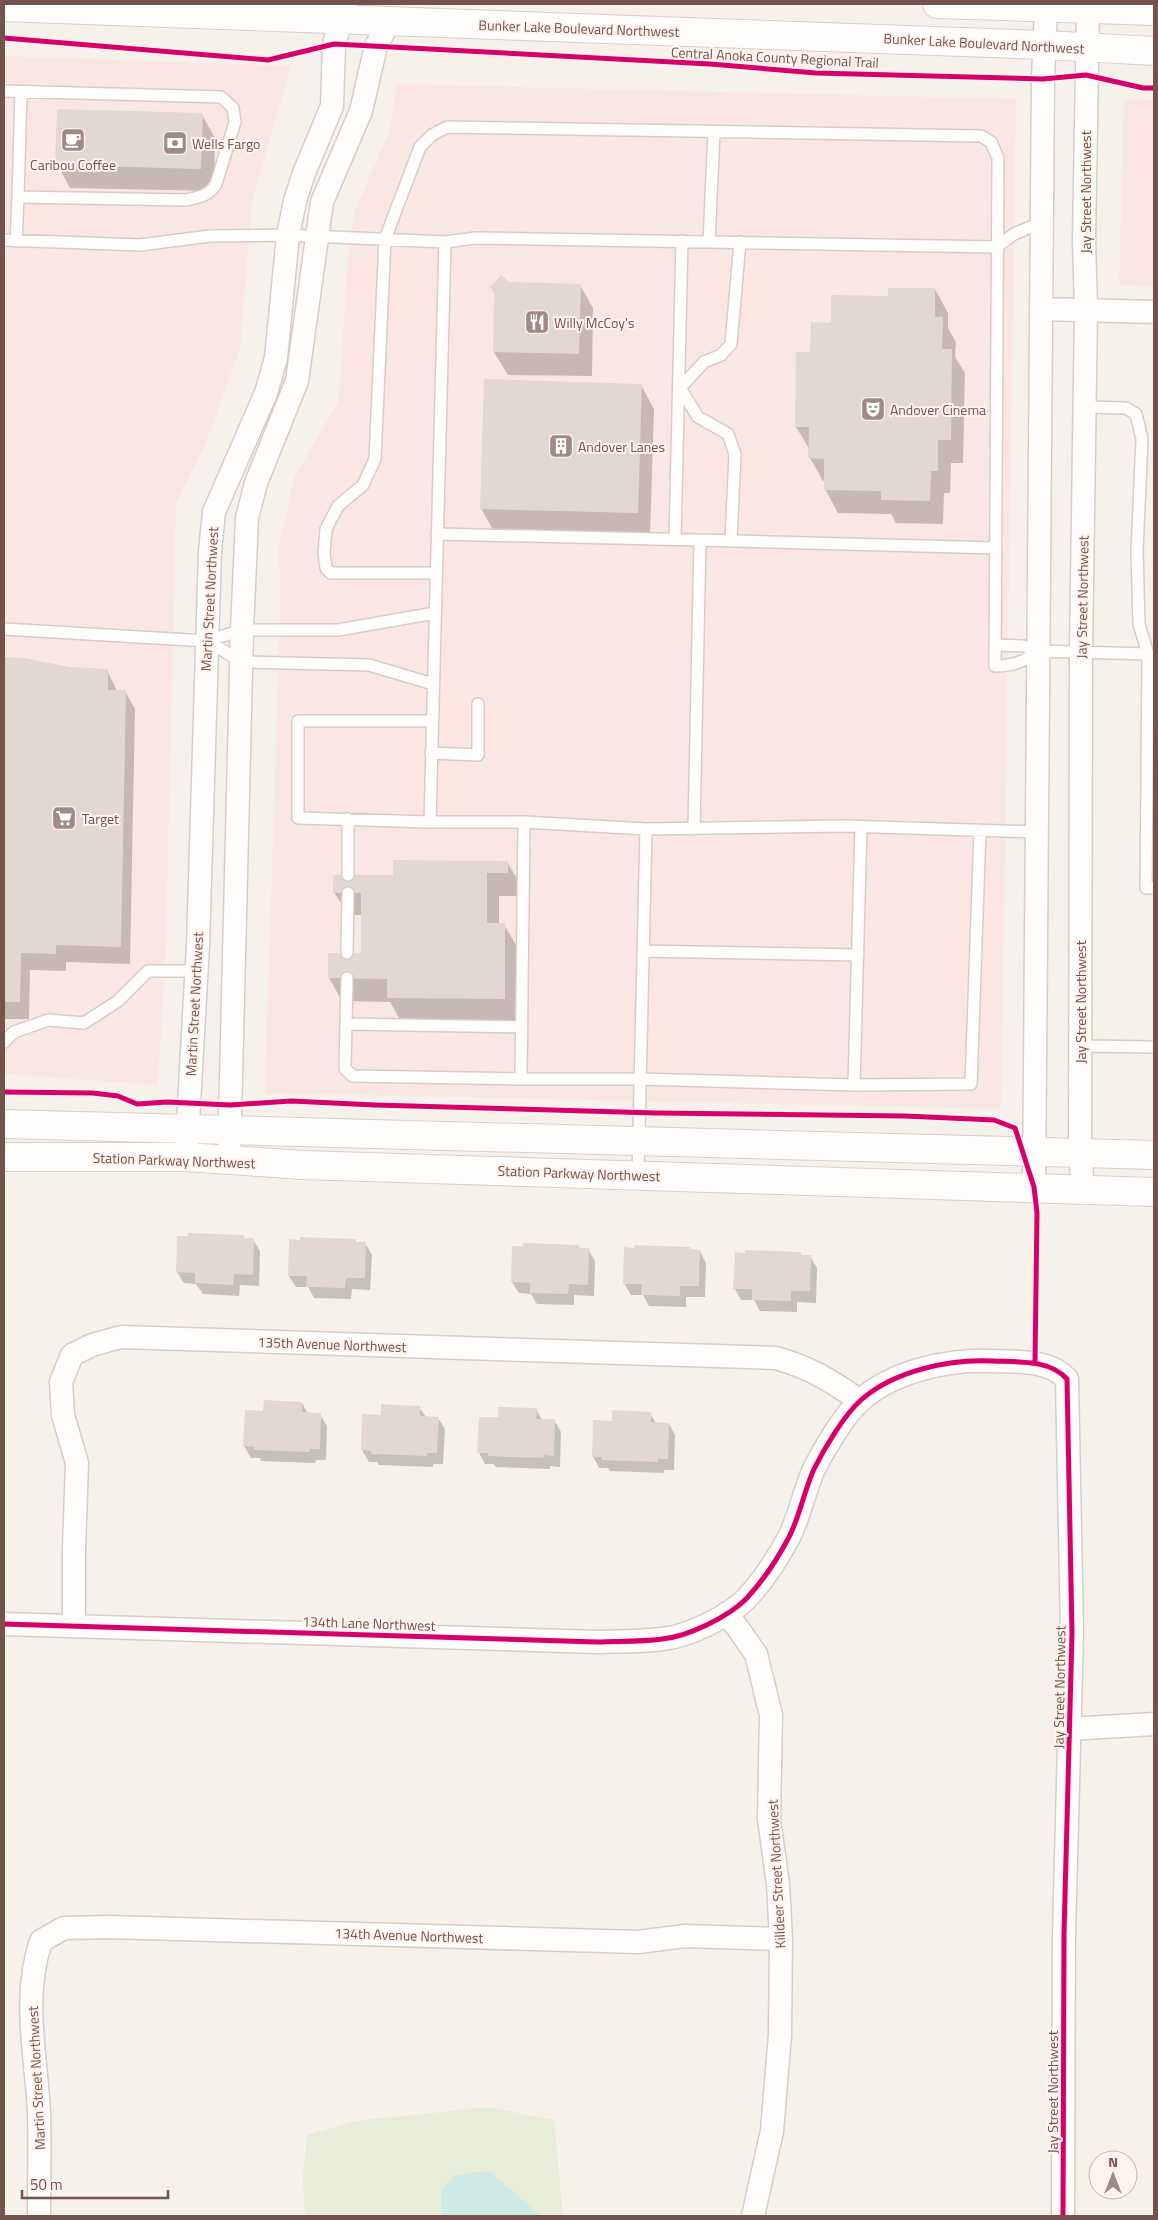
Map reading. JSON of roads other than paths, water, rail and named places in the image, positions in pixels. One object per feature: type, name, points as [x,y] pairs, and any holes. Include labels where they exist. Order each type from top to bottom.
[{"type":"street","points":[[937,4],[1088,6],[1154,11]]},
{"type":"street","points":[[1034,1187],[1036,1150],[1043,78],[1047,5]]},
{"type":"street","name":"Jay Street Northwest","points":[[1083,1190],[1080,1152],[1081,652],[1088,6]]},
{"type":"street","name":"Bunker Lake Boulevard Northwest","points":[[4,7],[344,12],[390,21],[1045,45],[1154,51]]},
{"type":"street","name":"Martin Street Northwest","points":[[186,1158],[196,971],[210,550],[214,512],[266,393],[276,358],[288,235],[295,201],[304,173],[332,106],[334,44],[344,12]]},
{"type":"street","points":[[229,1160],[242,630],[247,518],[256,483],[296,380],[322,202],[361,111],[376,46],[390,21]]},
{"type":"street","points":[[1041,309],[1154,312]]},
{"type":"street","points":[[4,1124],[639,1142],[1036,1150],[1154,1155]]},
{"type":"street","name":"Station Parkway Northwest","points":[[4,1157],[186,1158],[303,1165],[1154,1192]]},
{"type":"street","name":"135th Avenue Northwest","points":[[74,1626],[77,1463],[63,1415],[60,1382],[72,1355],[92,1345],[120,1337],[776,1358],[804,1366],[825,1376],[860,1401]]},
{"type":"street","name":"Jay Street Northwest","points":[[860,1401],[896,1378],[938,1366],[980,1360],[1034,1362],[1061,1372],[1067,1378],[1072,1633],[1064,1934],[1063,2216]]},
{"type":"street","points":[[727,1613],[745,1600],[789,1536],[814,1470],[840,1427],[860,1401]]},
{"type":"street","name":"134th Lane Northwest","points":[[4,1624],[597,1642],[664,1639],[714,1623],[727,1613]]},
{"type":"street","name":"Killdeer Street Northwest","points":[[727,1613],[756,1654],[771,1715],[769,1819],[778,1884],[781,1939],[780,2035],[772,2131],[753,2216]]},
{"type":"street","points":[[1070,1729],[1154,1724]]},
{"type":"street","name":"134th Avenue Northwest","points":[[41,1941],[64,1928],[110,1927],[638,1942],[685,1936],[781,1939]]},
{"type":"street","name":"Martin Street Northwest","points":[[39,2216],[39,2111],[31,2028],[34,1962],[41,1941]]},
{"type":"lane","points":[[4,91],[221,97],[233,108],[235,122],[216,184],[207,194],[186,200],[18,196]]},
{"type":"lane","points":[[16,241],[21,92]]},
{"type":"lane","points":[[436,573],[332,573],[326,568],[324,554],[326,529],[338,506],[363,484],[375,458],[385,240],[420,147],[432,135],[448,127],[981,136],[991,142],[998,158],[995,666],[1014,664],[1027,660],[1038,651]]},
{"type":"lane","points":[[709,242],[714,132]]},
{"type":"lane","points":[[4,240],[140,245],[210,236],[288,235],[445,242],[475,238],[996,247],[1014,234],[1042,222]]},
{"type":"lane","points":[[675,540],[682,241]]},
{"type":"lane","points":[[430,822],[445,242]]},
{"type":"lane","points":[[680,388],[704,362],[721,354],[731,344],[740,242]]},
{"type":"lane","points":[[680,388],[698,417],[728,434],[735,454],[732,540]]},
{"type":"lane","points":[[1085,406],[1126,408],[1136,414],[1142,439],[1136,550],[1139,624],[1148,654],[1146,888],[1154,888]]},
{"type":"lane","points":[[437,534],[996,548]]},
{"type":"lane","points":[[694,828],[700,540]]},
{"type":"lane","points":[[4,629],[207,641],[242,630],[338,630],[435,613]]},
{"type":"lane","points":[[207,641],[242,662],[369,665],[433,684]]},
{"type":"lane","points":[[996,645],[1023,646],[1038,651],[1148,654]]},
{"type":"lane","points":[[431,753],[478,755],[478,704]]},
{"type":"lane","points":[[432,721],[298,721],[298,818],[430,822],[524,822],[646,829],[861,826],[1037,832]]},
{"type":"lane","points":[[348,819],[348,875]]},
{"type":"lane","points":[[522,1079],[524,822]]},
{"type":"lane","points":[[854,1085],[861,826]]},
{"type":"lane","points":[[638,1175],[646,829]]},
{"type":"lane","points":[[347,978],[345,1069],[353,1076],[854,1085],[971,1084],[980,830]]},
{"type":"lane","points":[[347,953],[348,892]]},
{"type":"lane","points":[[643,951],[858,955]]},
{"type":"lane","points":[[4,1042],[14,1032],[48,1020],[84,1023],[118,1001],[148,971],[196,971]]},
{"type":"lane","points":[[346,1024],[522,1027]]},
{"type":"lane","points":[[1080,1046],[1154,1047]]},
{"type":"water","points":[[489,2171],[541,2216],[442,2216],[441,2191],[455,2175]]},
{"type":"place","name":"Caribou Coffee","points":[[73,140]]},
{"type":"place","name":"Wells Fargo","points":[[175,143]]},
{"type":"place","name":"Willy McCoy's","points":[[537,322]]},
{"type":"place","name":"Andover Cinema","points":[[873,409]]},
{"type":"place","name":"Andover Lanes","points":[[561,446]]},
{"type":"place","name":"Target","points":[[64,818]]}]
